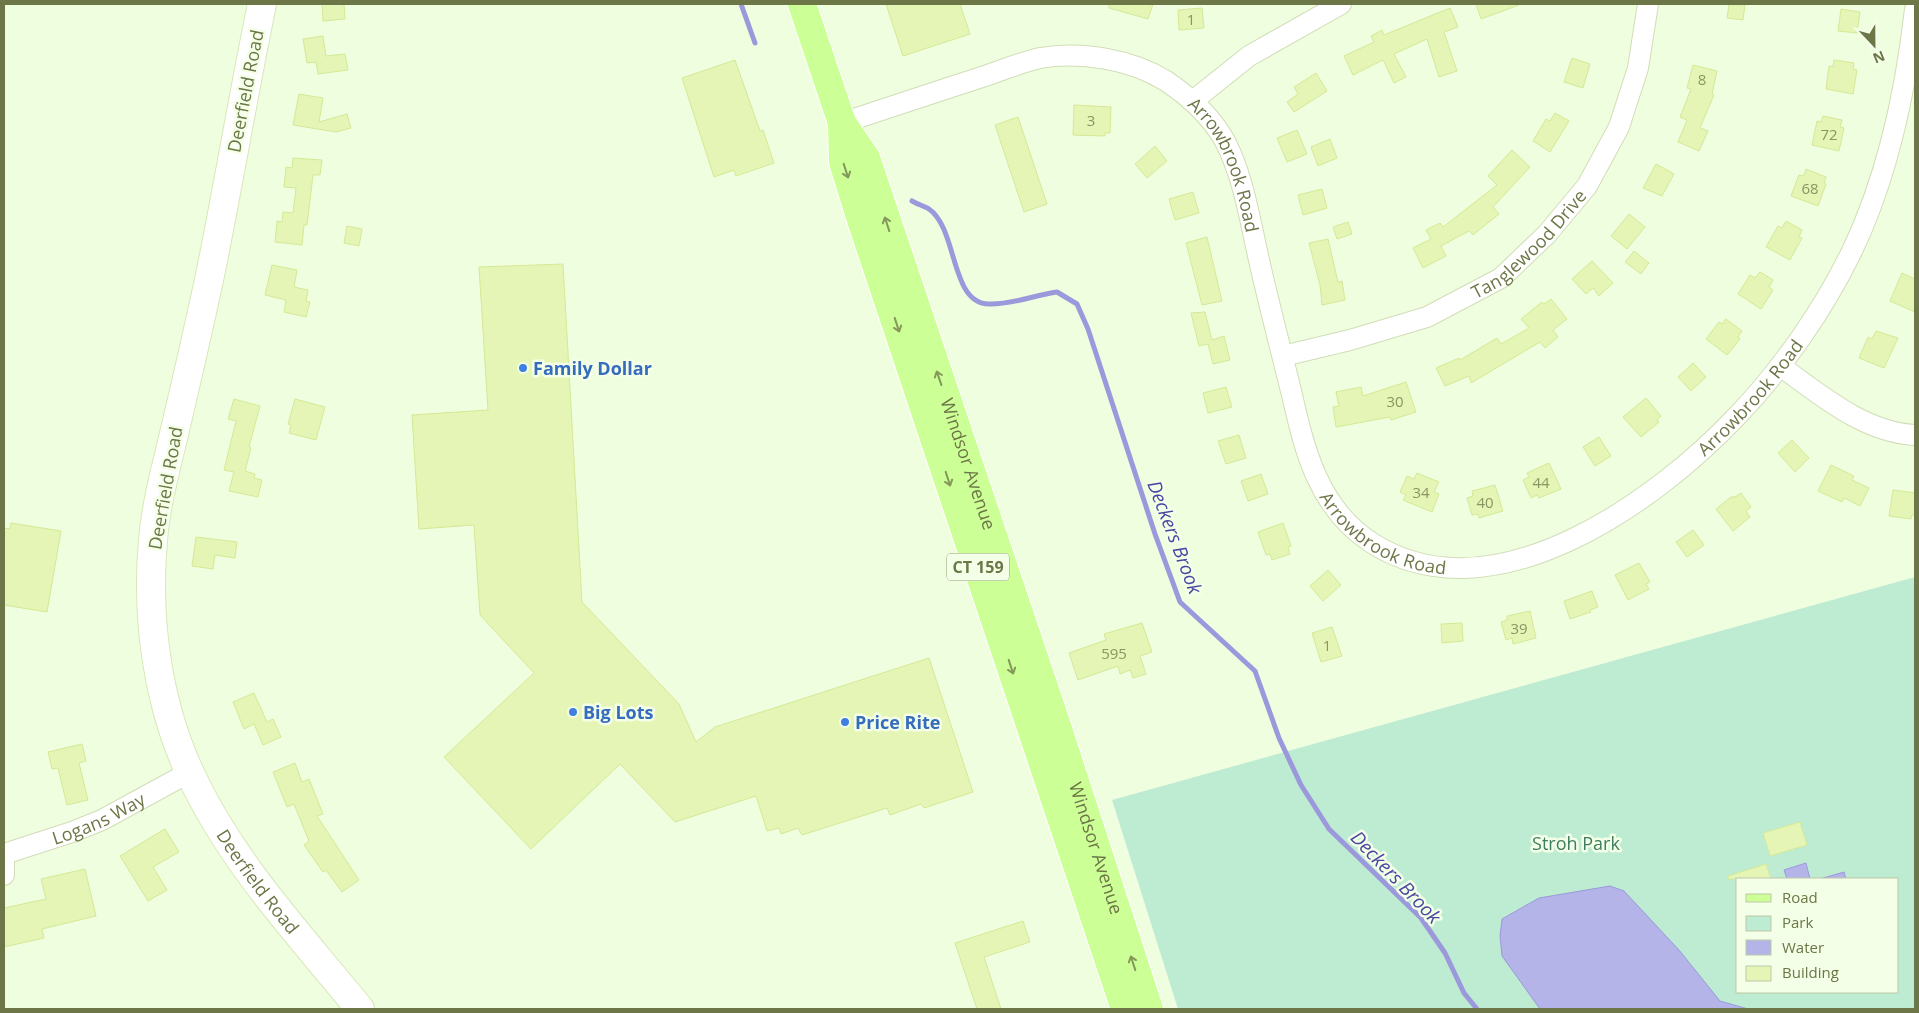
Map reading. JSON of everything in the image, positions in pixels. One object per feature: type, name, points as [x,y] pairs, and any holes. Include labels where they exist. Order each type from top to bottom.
[{"type":"main road","name":"Windsor Avenue","points":[[802,4],[842,122],[843,162],[886,256],[1135,1004]]},
{"type":"street","name":"Deerfield Road","points":[[262,4],[211,269],[161,490],[153,538],[152,619],[158,657],[174,730],[190,772],[223,835],[257,882],[360,1009]]},
{"type":"street","points":[[1194,100],[1249,56],[1341,4]]},
{"type":"street","name":"Tanglewood Drive","points":[[1283,356],[1350,340],[1427,318],[1501,278],[1547,234],[1586,186],[1619,127],[1638,68],[1648,4]]},
{"type":"street","name":"Arrowbrook Road","points":[[842,122],[1040,58],[1082,56],[1124,63],[1160,77],[1194,100],[1225,141],[1243,188],[1304,448],[1322,491],[1341,516],[1371,543],[1407,559],[1438,566],[1474,568],[1510,563],[1566,541],[1606,522],[1638,502],[1686,464],[1738,416],[1780,366],[1832,288],[1852,251],[1876,195],[1905,82],[1915,9]]},
{"type":"street","points":[[1780,366],[1849,414],[1880,429],[1915,436]]},
{"type":"street","name":"Logans Way","points":[[4,854],[72,832],[102,820],[190,772]]},
{"type":"street","points":[[4,860],[4,875]]},
{"type":"green space","name":"Stroh Park","points":[[1915,577],[1915,1009],[1178,1009],[1112,800]]},
{"type":"water","points":[[1806,863],[1810,878],[1787,878],[1784,870]]},
{"type":"water","points":[[1844,872],[1846,878],[1823,878]]},
{"type":"water","points":[[1610,886],[1624,891],[1679,950],[1720,1001],[1748,1009],[1540,1009],[1502,956],[1500,936],[1502,919],[1539,898]]},
{"type":"building","points":[[322,4],[344,4],[345,19],[323,21]]},
{"type":"building","points":[[886,4],[960,4],[970,34],[903,56]]},
{"type":"building","points":[[1109,4],[1153,4],[1148,19],[1109,8]]},
{"type":"building","points":[[1476,4],[1518,4],[1519,5],[1481,19]]},
{"type":"building","points":[[1729,4],[1745,5],[1743,20],[1727,18]]},
{"type":"building","points":[[1202,8],[1204,28],[1179,30],[1178,10]]},
{"type":"building","points":[[1450,8],[1458,27],[1444,32],[1457,71],[1439,77],[1427,39],[1394,54],[1406,77],[1394,83],[1383,60],[1353,75],[1344,56],[1374,42],[1371,36],[1382,30],[1384,35]]},
{"type":"building","points":[[1841,9],[1860,12],[1857,33],[1838,31]]},
{"type":"building","points":[[323,36],[326,56],[345,54],[348,70],[318,74],[316,62],[307,63],[303,39]]},
{"type":"building","points":[[1572,58],[1590,64],[1583,88],[1564,82]]},
{"type":"building","points":[[735,60],[760,131],[763,130],[774,163],[736,176],[734,170],[714,177],[682,78]]},
{"type":"building","points":[[1834,60],[1854,63],[1853,69],[1857,70],[1853,94],[1826,89],[1829,66],[1833,67]]},
{"type":"building","points":[[1693,65],[1717,71],[1712,94],[1714,95],[1700,128],[1708,131],[1699,151],[1678,142],[1687,120],[1680,117],[1691,89],[1687,88]]},
{"type":"building","points":[[1316,73],[1327,91],[1294,112],[1287,102],[1298,94],[1294,87]]},
{"type":"building","points":[[299,94],[323,98],[319,122],[347,114],[351,128],[336,132],[293,125]]},
{"type":"building","points":[[1074,105],[1111,107],[1110,133],[1105,133],[1105,136],[1073,135]]},
{"type":"building","points":[[1555,113],[1569,121],[1550,152],[1533,141],[1546,119],[1550,121]]},
{"type":"building","points":[[1823,116],[1842,120],[1840,127],[1844,128],[1839,151],[1812,145],[1817,121],[1821,122]]},
{"type":"building","points":[[1018,117],[1047,204],[1024,212],[995,125]]},
{"type":"building","points":[[1297,130],[1307,154],[1287,162],[1277,138]]},
{"type":"building","points":[[1330,139],[1337,158],[1318,166],[1311,147]]},
{"type":"building","points":[[1155,146],[1167,161],[1147,178],[1135,164]]},
{"type":"building","points":[[1512,150],[1530,167],[1493,207],[1499,214],[1473,235],[1469,231],[1441,246],[1446,256],[1423,268],[1413,248],[1431,239],[1426,230],[1440,223],[1443,227],[1497,185],[1488,176]]},
{"type":"building","points":[[293,158],[322,160],[320,175],[313,175],[307,225],[304,225],[302,245],[275,242],[277,221],[282,222],[283,212],[293,213],[296,188],[284,187],[286,167],[292,168]]},
{"type":"building","points":[[1656,164],[1674,174],[1662,196],[1643,188]]},
{"type":"building","points":[[1806,169],[1826,177],[1824,183],[1826,184],[1818,206],[1791,196],[1799,175],[1804,176]]},
{"type":"building","points":[[1322,189],[1327,208],[1303,215],[1298,195]]},
{"type":"building","points":[[1193,192],[1199,213],[1175,220],[1169,199]]},
{"type":"building","points":[[1629,214],[1645,227],[1627,249],[1611,236]]},
{"type":"building","points":[[1786,221],[1802,230],[1799,237],[1802,238],[1790,260],[1766,247],[1778,226],[1782,228]]},
{"type":"building","points":[[1348,222],[1352,234],[1337,239],[1333,227]]},
{"type":"building","points":[[347,226],[362,229],[359,246],[344,243]]},
{"type":"building","points":[[1207,237],[1222,301],[1202,305],[1186,243]]},
{"type":"building","points":[[1328,239],[1338,282],[1342,281],[1345,300],[1322,305],[1320,285],[1309,243]]},
{"type":"building","points":[[1634,251],[1649,263],[1641,274],[1625,262]]},
{"type":"building","points":[[1592,261],[1613,283],[1599,296],[1593,288],[1586,294],[1572,279]]},
{"type":"building","points":[[563,264],[582,602],[679,704],[696,742],[715,727],[929,658],[973,792],[924,808],[921,804],[890,815],[887,808],[802,835],[798,828],[781,834],[779,828],[767,831],[756,796],[675,822],[620,764],[531,849],[444,757],[534,673],[480,615],[474,525],[419,529],[412,415],[488,410],[479,267]]},
{"type":"building","points":[[272,265],[297,270],[294,287],[308,290],[306,301],[310,302],[306,317],[284,312],[286,300],[265,295]]},
{"type":"building","points":[[1760,272],[1773,280],[1769,287],[1773,290],[1761,309],[1738,294],[1750,275],[1755,278]]},
{"type":"building","points":[[1902,273],[1915,279],[1915,312],[1890,301]]},
{"type":"building","points":[[1551,299],[1567,319],[1553,330],[1558,337],[1545,348],[1540,342],[1471,383],[1469,376],[1445,386],[1436,368],[1459,358],[1460,360],[1497,338],[1501,344],[1529,328],[1521,319],[1542,302],[1544,304]]},
{"type":"building","points":[[1205,312],[1212,340],[1224,336],[1230,360],[1213,364],[1208,344],[1199,346],[1191,313]]},
{"type":"building","points":[[1726,319],[1742,331],[1738,337],[1740,339],[1727,355],[1706,339],[1719,322],[1722,324]]},
{"type":"building","points":[[1876,331],[1898,338],[1884,368],[1859,358],[1868,337],[1872,339]]},
{"type":"building","points":[[1693,363],[1706,377],[1691,391],[1678,377]]},
{"type":"building","points":[[1406,382],[1416,412],[1391,420],[1390,417],[1336,427],[1333,407],[1339,406],[1336,392],[1361,387],[1363,396]]},
{"type":"building","points":[[1226,387],[1232,407],[1208,413],[1203,393]]},
{"type":"building","points":[[1646,398],[1661,416],[1657,420],[1659,422],[1641,437],[1623,417]]},
{"type":"building","points":[[234,399],[260,406],[245,471],[255,474],[254,478],[262,480],[258,497],[229,491],[234,472],[224,470],[236,421],[228,419]]},
{"type":"building","points":[[295,399],[325,407],[316,440],[289,433],[291,425],[288,424]]},
{"type":"building","points":[[1239,435],[1246,458],[1226,464],[1218,441]]},
{"type":"building","points":[[1599,437],[1611,456],[1595,466],[1583,447]]},
{"type":"building","points":[[1792,440],[1809,458],[1795,472],[1778,453]]},
{"type":"building","points":[[1549,463],[1561,489],[1539,498],[1537,495],[1531,498],[1523,480],[1529,477],[1527,473]]},
{"type":"building","points":[[1831,465],[1854,476],[1852,480],[1869,488],[1860,506],[1844,498],[1842,502],[1818,491]]},
{"type":"building","points":[[1417,473],[1439,482],[1434,492],[1439,494],[1432,512],[1403,500],[1406,495],[1400,492],[1407,476],[1414,479]]},
{"type":"building","points":[[1261,474],[1268,494],[1248,501],[1241,481]]},
{"type":"building","points":[[1495,485],[1503,511],[1479,518],[1478,514],[1472,515],[1467,498],[1473,496],[1472,491]]},
{"type":"building","points":[[1893,490],[1915,493],[1915,515],[1912,515],[1911,519],[1889,516]]},
{"type":"building","points":[[1741,493],[1751,507],[1746,511],[1750,517],[1733,531],[1716,509],[1731,497]]},
{"type":"building","points":[[11,523],[61,531],[47,612],[4,605],[4,528],[10,529]]},
{"type":"building","points":[[1283,523],[1291,546],[1288,547],[1290,554],[1272,560],[1270,554],[1266,555],[1258,532]]},
{"type":"building","points":[[1693,530],[1704,545],[1687,557],[1676,542]]},
{"type":"building","points":[[196,537],[237,542],[235,558],[215,555],[213,569],[192,566]]},
{"type":"building","points":[[1639,563],[1650,582],[1646,584],[1649,589],[1628,600],[1615,575]]},
{"type":"building","points":[[1328,570],[1341,585],[1323,601],[1310,586]]},
{"type":"building","points":[[1592,591],[1598,607],[1590,610],[1591,612],[1570,619],[1564,601]]},
{"type":"building","points":[[1530,611],[1536,638],[1513,644],[1512,638],[1506,640],[1501,622],[1507,620],[1507,616]]},
{"type":"building","points":[[1142,623],[1152,652],[1140,656],[1146,674],[1133,678],[1130,670],[1120,674],[1118,666],[1078,680],[1069,653],[1106,640],[1104,634]]},
{"type":"building","points":[[1462,623],[1463,641],[1442,643],[1441,624]]},
{"type":"building","points":[[1332,627],[1342,656],[1321,662],[1312,633]]},
{"type":"building","points":[[254,693],[267,722],[273,719],[281,737],[263,745],[254,724],[244,729],[233,702]]},
{"type":"building","points":[[82,744],[86,761],[79,763],[88,800],[67,805],[58,768],[52,769],[48,752]]},
{"type":"building","points":[[295,763],[302,782],[309,779],[323,814],[317,816],[359,880],[342,892],[326,870],[323,872],[304,845],[309,841],[294,804],[287,807],[273,772]]},
{"type":"building","points":[[1800,822],[1807,845],[1770,856],[1763,833]]},
{"type":"building","points":[[165,829],[179,852],[153,867],[167,890],[148,901],[120,856]]},
{"type":"building","points":[[1766,864],[1771,878],[1728,879],[1728,876]]},
{"type":"building","points":[[85,869],[96,916],[42,929],[44,938],[4,947],[4,908],[46,899],[41,879]]},
{"type":"building","points":[[1023,921],[1030,942],[984,957],[1001,1009],[977,1009],[955,943]]},
{"type":"waterway","name":"Deckers Brook","points":[[741,4],[755,43]]},
{"type":"waterway","name":"Deckers Brook","points":[[912,201],[929,209],[938,219],[945,232],[967,292],[976,301],[997,304],[1057,292],[1077,304],[1088,329],[1155,534],[1180,602],[1255,671],[1279,738],[1301,785],[1329,829],[1421,918],[1445,953],[1464,993],[1477,1009]]},
{"type":"place","name":"Family Dollar","points":[[523,368]]},
{"type":"place","name":"Big Lots","points":[[573,712]]},
{"type":"place","name":"Price Rite","points":[[845,722]]}]
